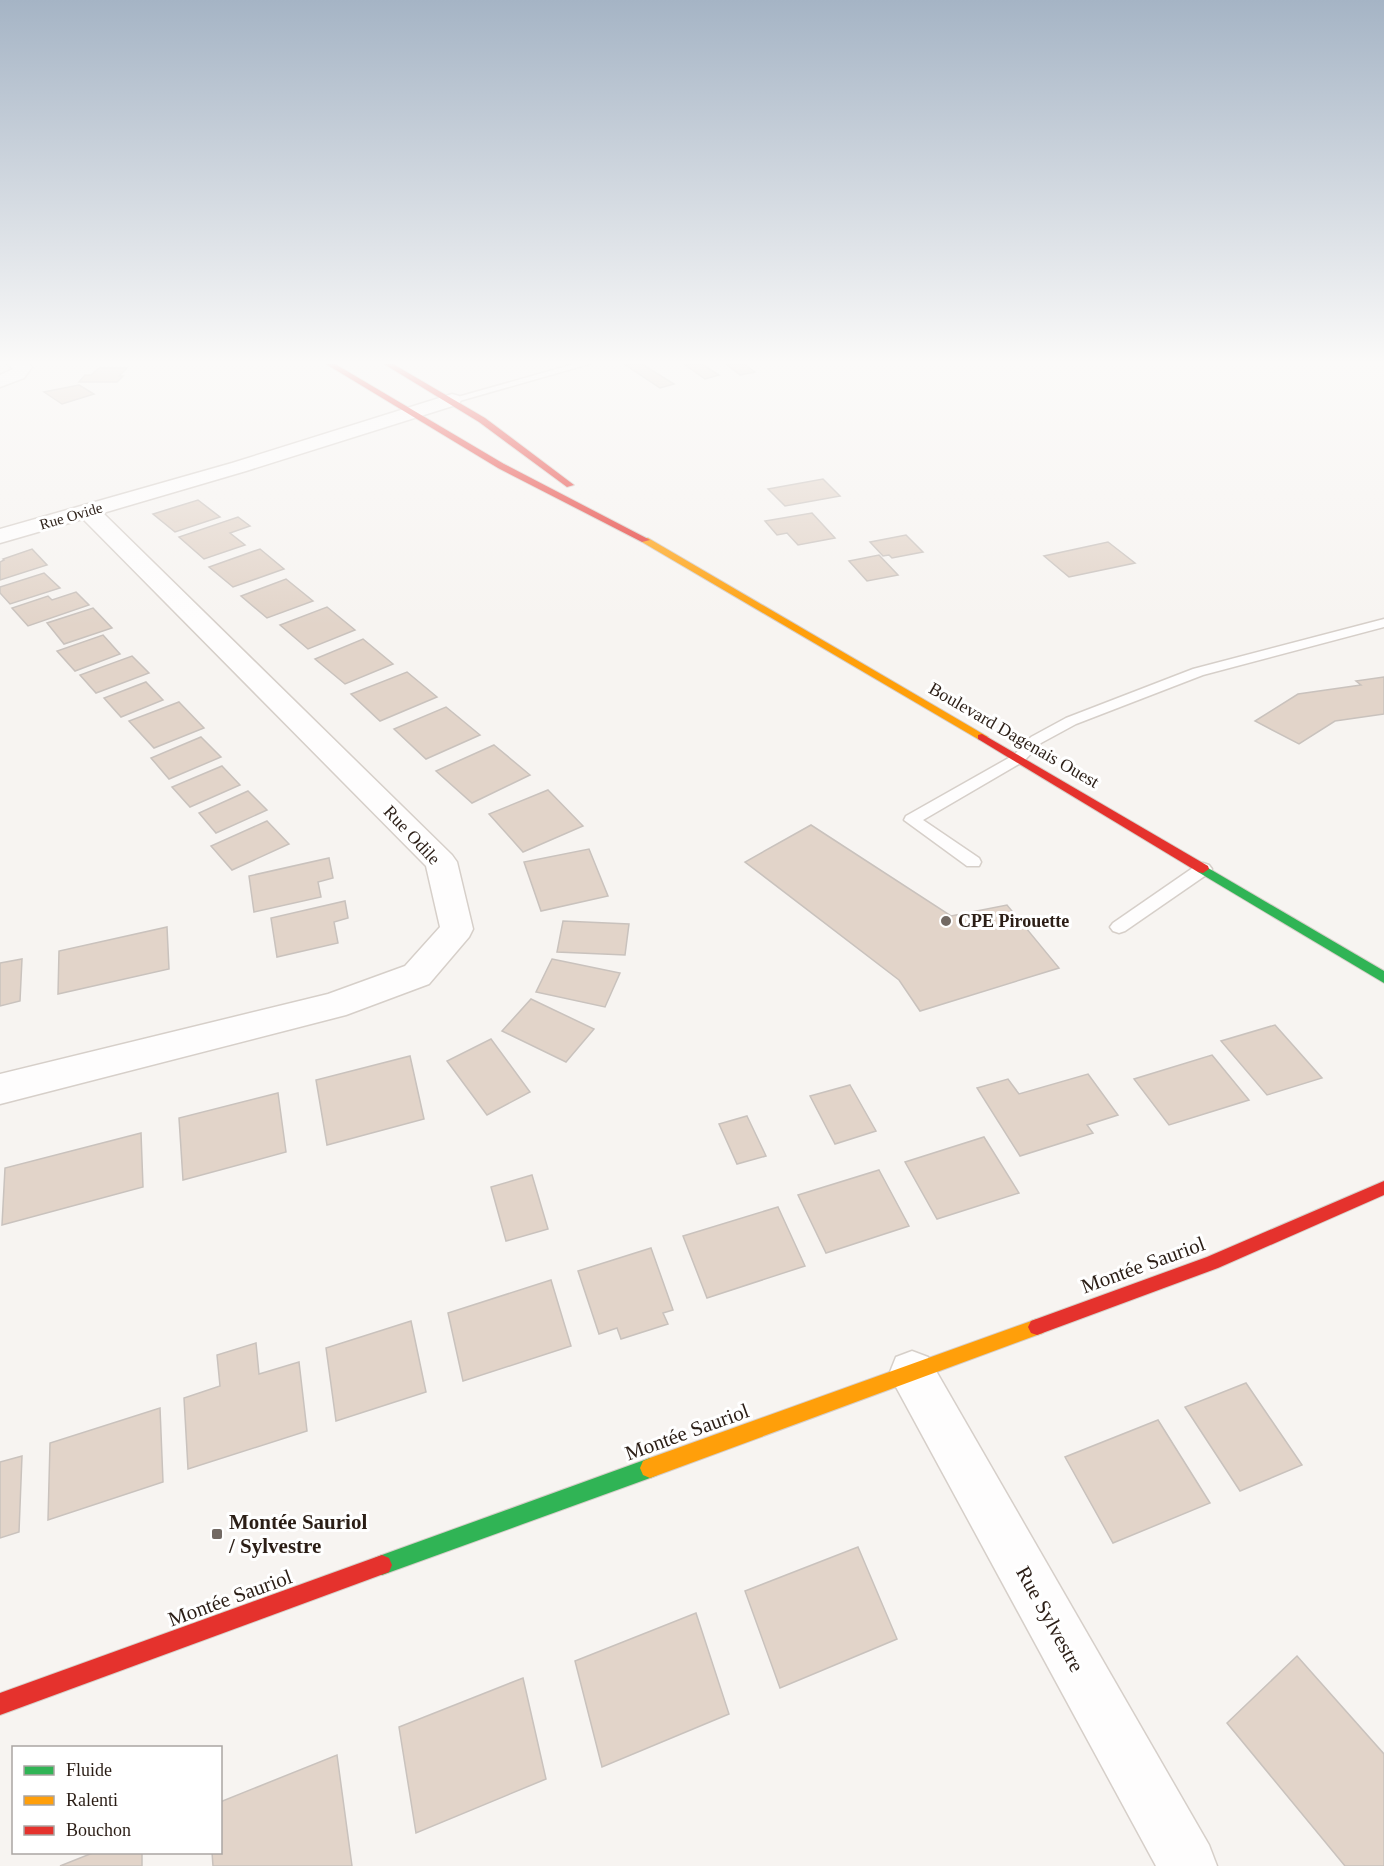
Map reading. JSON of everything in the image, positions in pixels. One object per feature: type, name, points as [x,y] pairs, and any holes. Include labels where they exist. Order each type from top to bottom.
[{"type":"main road","name":"Boulevard Dagenais Ouest","points":[[476,451],[623,527],[1019,758],[1384,978]]},
{"type":"main road","name":"Boulevard Dagenais Ouest","points":[[528,451],[623,527]]},
{"type":"main road","name":"Montée Sauriol","points":[[0,1704],[1212,1263],[1384,1188]]},
{"type":"street","name":"Rue Ovide","points":[[0,536],[286,451]]},
{"type":"street","name":"Rue Odile","points":[[0,1089],[334,1006],[417,975],[458,929],[441,862],[88,511]]},
{"type":"street","name":"Rue Sylvestre","points":[[912,1372],[1188,1866]]},
{"type":"lane","points":[[973,862],[912,820],[1019,758],[1036,740],[1071,722],[1163,683],[1267,652],[1384,623]]},
{"type":"lane","points":[[1119,927],[1203,868]]},
{"type":"building","points":[[823,479],[840,496],[785,506],[768,489]]},
{"type":"building","points":[[198,500],[220,517],[175,532],[153,514]]},
{"type":"building","points":[[812,513],[835,538],[798,545],[787,533],[777,535],[765,521]]},
{"type":"building","points":[[238,517],[250,526],[230,533],[245,545],[204,559],[179,537]]},
{"type":"building","points":[[906,535],[923,552],[892,558],[889,555],[883,556],[870,542]]},
{"type":"building","points":[[1108,542],[1135,563],[1069,577],[1044,556]]},
{"type":"building","points":[[32,549],[47,565],[0,580],[0,562],[3,559]]},
{"type":"building","points":[[260,549],[284,569],[233,587],[209,567]]},
{"type":"building","points":[[879,555],[898,575],[867,581],[849,561]]},
{"type":"building","points":[[44,573],[60,588],[10,604],[0,593],[0,587]]},
{"type":"building","points":[[286,579],[313,601],[267,618],[241,596]]},
{"type":"building","points":[[76,592],[89,605],[28,626],[12,608],[48,596],[52,600]]},
{"type":"building","points":[[327,607],[355,630],[308,649],[280,625]]},
{"type":"building","points":[[93,608],[112,628],[64,644],[47,623]]},
{"type":"building","points":[[103,635],[120,654],[75,671],[57,651]]},
{"type":"building","points":[[363,639],[393,664],[345,684],[315,659]]},
{"type":"building","points":[[132,656],[149,673],[96,693],[80,675]]},
{"type":"building","points":[[407,672],[437,697],[380,721],[351,694]]},
{"type":"building","points":[[1384,677],[1384,714],[1335,721],[1299,744],[1255,721],[1298,694],[1361,685],[1356,681]]},
{"type":"building","points":[[146,682],[163,700],[121,717],[104,698]]},
{"type":"building","points":[[179,702],[204,728],[154,748],[129,721]]},
{"type":"building","points":[[446,707],[480,735],[426,759],[394,729]]},
{"type":"building","points":[[201,737],[221,757],[169,779],[151,758]]},
{"type":"building","points":[[494,745],[530,775],[472,803],[436,771]]},
{"type":"building","points":[[222,766],[240,785],[190,807],[172,787]]},
{"type":"building","points":[[548,790],[583,826],[523,852],[489,814]]},
{"type":"building","points":[[248,791],[267,810],[216,833],[199,813]]},
{"type":"building","points":[[267,821],[289,844],[232,870],[211,846]]},
{"type":"building","points":[[811,825],[951,916],[1007,905],[1059,968],[920,1011],[899,980],[745,862]]},
{"type":"building","points":[[589,849],[608,896],[541,911],[524,862]]},
{"type":"building","points":[[329,858],[333,878],[318,882],[321,897],[254,912],[249,876]]},
{"type":"building","points":[[345,901],[348,918],[334,922],[338,943],[277,957],[271,918]]},
{"type":"building","points":[[563,921],[629,924],[625,955],[557,952]]},
{"type":"building","points":[[167,927],[169,969],[58,994],[59,951]]},
{"type":"building","points":[[22,959],[20,1001],[0,1006],[0,963]]},
{"type":"building","points":[[552,959],[620,973],[605,1007],[536,992]]},
{"type":"building","points":[[531,999],[594,1029],[566,1062],[502,1031]]},
{"type":"building","points":[[1275,1025],[1322,1078],[1267,1095],[1221,1041]]},
{"type":"building","points":[[491,1039],[530,1092],[487,1115],[447,1061]]},
{"type":"building","points":[[1212,1055],[1249,1100],[1169,1125],[1134,1079]]},
{"type":"building","points":[[410,1056],[424,1119],[327,1145],[316,1080]]},
{"type":"building","points":[[1088,1074],[1118,1115],[1087,1125],[1093,1133],[1020,1156],[977,1088],[1008,1079],[1019,1094]]},
{"type":"building","points":[[850,1085],[876,1131],[835,1144],[810,1096]]},
{"type":"building","points":[[278,1093],[286,1152],[183,1180],[179,1118]]},
{"type":"building","points":[[747,1116],[766,1156],[737,1164],[719,1124]]},
{"type":"building","points":[[141,1133],[143,1187],[2,1225],[5,1168]]},
{"type":"building","points":[[984,1137],[1019,1193],[937,1219],[905,1162]]},
{"type":"building","points":[[879,1170],[909,1226],[826,1253],[798,1195]]},
{"type":"building","points":[[532,1175],[548,1229],[506,1241],[491,1187]]},
{"type":"building","points":[[778,1207],[805,1266],[707,1298],[683,1236]]},
{"type":"building","points":[[651,1248],[673,1310],[663,1313],[668,1324],[621,1339],[617,1328],[599,1334],[578,1271]]},
{"type":"building","points":[[551,1280],[571,1346],[463,1381],[448,1313]]},
{"type":"building","points":[[411,1321],[426,1392],[336,1421],[326,1348]]},
{"type":"building","points":[[256,1343],[259,1374],[299,1362],[307,1431],[188,1469],[184,1398],[220,1386],[217,1355]]},
{"type":"building","points":[[1246,1383],[1302,1465],[1240,1491],[1185,1407]]},
{"type":"building","points":[[160,1408],[163,1482],[48,1520],[50,1443]]},
{"type":"building","points":[[1158,1420],[1210,1503],[1113,1543],[1065,1457]]},
{"type":"building","points":[[22,1456],[19,1532],[0,1538],[0,1462]]},
{"type":"building","points":[[858,1547],[897,1639],[780,1688],[745,1591]]},
{"type":"building","points":[[696,1613],[729,1714],[602,1767],[575,1661]]},
{"type":"building","points":[[1297,1656],[1384,1754],[1384,1866],[1345,1866],[1227,1723]]},
{"type":"building","points":[[523,1678],[546,1779],[416,1833],[399,1727]]},
{"type":"building","points":[[337,1755],[352,1866],[213,1866],[212,1854],[222,1854],[222,1801]]},
{"type":"building","points":[[90,1854],[142,1854],[142,1866],[60,1866]]},
{"type":"traffic: fast","points":[[1203,869],[1384,978]]},
{"type":"traffic: fast","points":[[382,1565],[650,1468]]},
{"type":"traffic: slow","points":[[645,540],[982,737]]},
{"type":"traffic: slow","points":[[650,1468],[1037,1327]]},
{"type":"traffic: jam","points":[[476,451],[645,540]]},
{"type":"traffic: jam","points":[[524,451],[570,485]]},
{"type":"traffic: jam","points":[[982,737],[1203,869]]},
{"type":"traffic: jam","points":[[1037,1327],[1212,1263],[1384,1188]]},
{"type":"traffic: jam","points":[[0,1704],[382,1565]]},
{"type":"place","name":"CPE Pirouette","points":[[946,921]]},
{"type":"place","name":"Montée Sauriol / Sylvestre","points":[[217,1534]]}]
